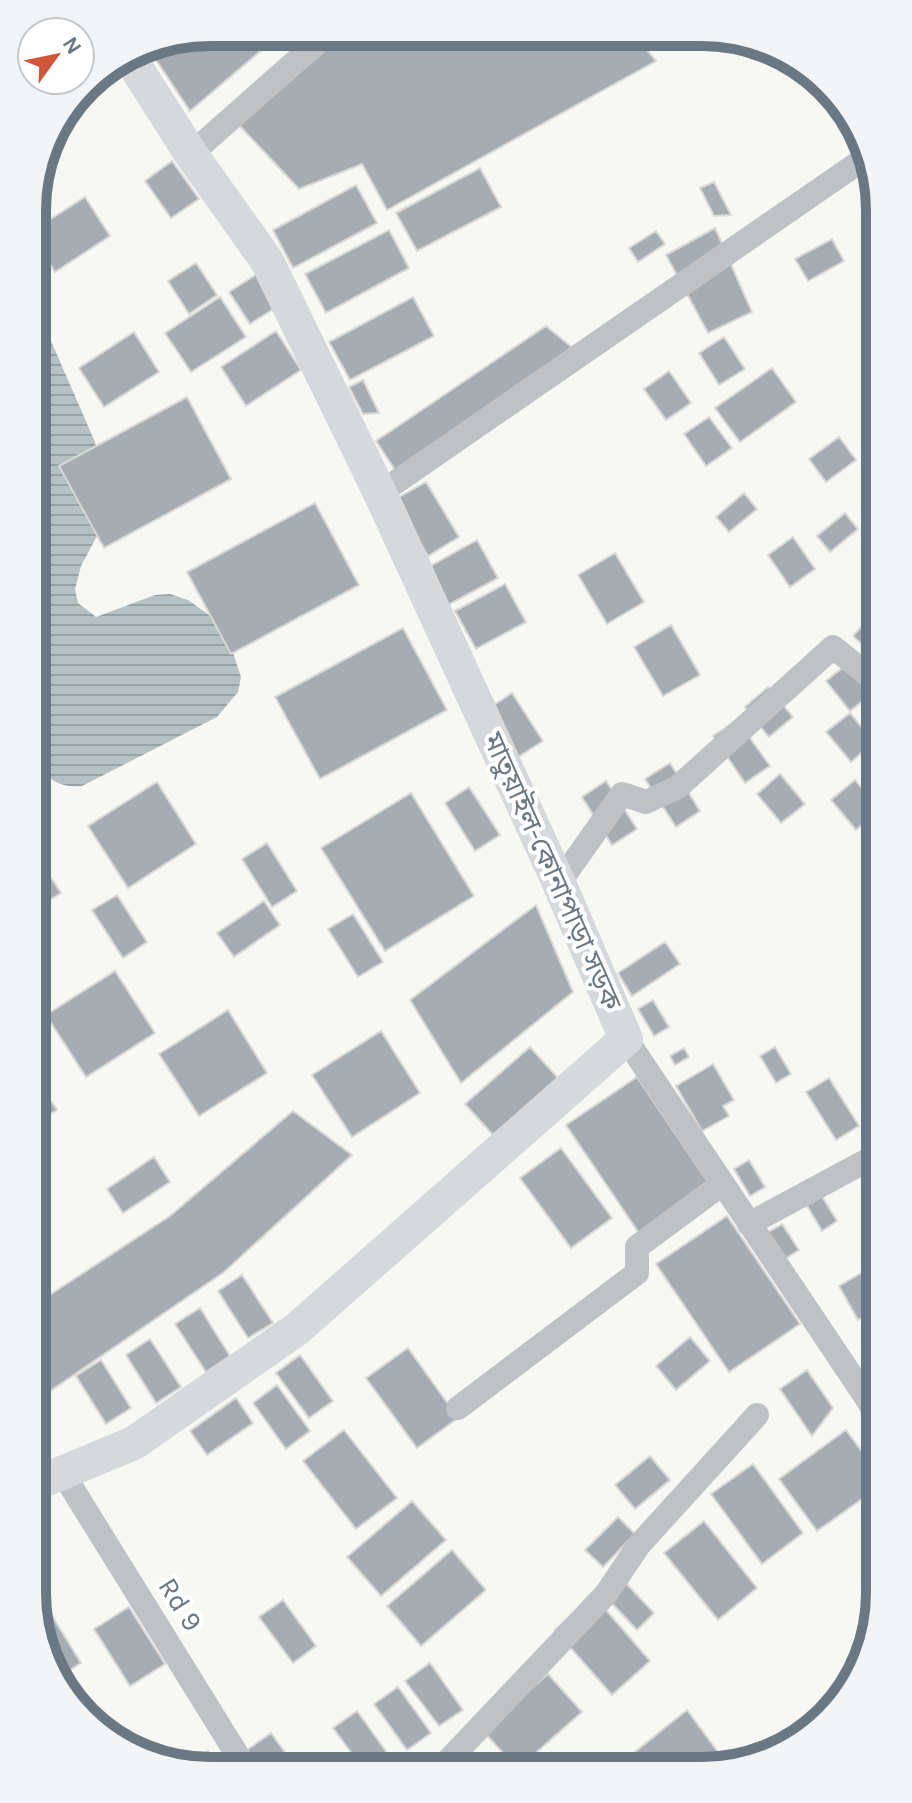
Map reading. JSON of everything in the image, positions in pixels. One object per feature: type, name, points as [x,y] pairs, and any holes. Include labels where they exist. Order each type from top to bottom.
[{"type":"main road","name":"মাতুয়াইল-কোনাপাড়া সড়ক","points":[[51,1477],[134,1443],[297,1329],[626,1039],[559,883],[380,493],[267,261],[191,154],[134,65]]},
{"type":"street","points":[[191,154],[313,46]]},
{"type":"street","points":[[380,493],[859,163]]},
{"type":"street","points":[[559,883],[622,794],[646,802],[678,787],[833,647],[866,674]]},
{"type":"street","points":[[626,1039],[866,1398]]},
{"type":"street","points":[[749,1224],[866,1161]]},
{"type":"street","points":[[458,1408],[637,1273],[637,1247],[722,1184]]},
{"type":"street","points":[[452,1757],[606,1594],[639,1545],[757,1415]]},
{"type":"street","name":"Rd 9","points":[[51,1477],[238,1757]]},
{"type":"shaded area","points":[[46,337],[51,341],[95,442],[105,491],[98,534],[81,566],[75,589],[78,603],[96,617],[155,595],[170,594],[188,600],[209,615],[227,635],[241,677],[238,692],[217,717],[82,786],[68,786],[47,775]]},
{"type":"building","points":[[199,46],[267,46],[190,111],[153,56]]},
{"type":"building","points":[[330,46],[644,46],[656,61],[387,210],[362,164],[299,189],[239,125]]},
{"type":"building","points":[[172,161],[199,199],[171,218],[145,181]]},
{"type":"building","points":[[480,168],[501,207],[417,251],[396,213]]},
{"type":"building","points":[[714,182],[731,215],[714,216],[700,188]]},
{"type":"building","points":[[356,185],[377,223],[293,268],[273,230]]},
{"type":"building","points":[[85,197],[110,236],[55,272],[46,257],[46,222]]},
{"type":"building","points":[[715,228],[752,312],[708,333],[666,255]]},
{"type":"building","points":[[389,230],[409,268],[326,313],[305,274]]},
{"type":"building","points":[[656,231],[665,244],[638,262],[629,248]]},
{"type":"building","points":[[832,239],[844,261],[808,281],[795,259]]},
{"type":"building","points":[[196,263],[217,295],[189,314],[168,281]]},
{"type":"building","points":[[257,274],[278,306],[250,324],[229,292]]},
{"type":"building","points":[[220,297],[246,337],[191,372],[165,333]]},
{"type":"building","points":[[413,297],[434,336],[350,380],[329,342]]},
{"type":"building","points":[[546,326],[575,350],[398,474],[376,441]]},
{"type":"building","points":[[276,331],[301,370],[246,406],[221,367]]},
{"type":"building","points":[[134,332],[159,372],[104,407],[79,368]]},
{"type":"building","points":[[724,337],[745,369],[719,385],[699,353]]},
{"type":"building","points":[[772,368],[796,402],[740,442],[715,408]]},
{"type":"building","points":[[669,371],[691,403],[666,420],[644,389]]},
{"type":"building","points":[[363,380],[379,413],[363,414],[349,387]]},
{"type":"building","points":[[187,397],[231,479],[104,548],[59,466]]},
{"type":"building","points":[[709,417],[732,448],[706,466],[684,434]]},
{"type":"building","points":[[839,437],[856,460],[826,482],[809,459]]},
{"type":"building","points":[[426,482],[459,537],[428,556],[394,500]]},
{"type":"building","points":[[744,493],[757,509],[729,532],[716,517]]},
{"type":"building","points":[[315,503],[359,585],[231,654],[187,572]]},
{"type":"building","points":[[845,513],[858,529],[830,552],[817,536]]},
{"type":"building","points":[[793,537],[815,569],[790,587],[768,555]]},
{"type":"building","points":[[477,540],[498,578],[448,605],[427,568]]},
{"type":"building","points":[[615,553],[644,602],[607,624],[578,575]]},
{"type":"building","points":[[505,584],[526,622],[476,649],[455,611]]},
{"type":"building","points":[[866,622],[866,648],[853,636]]},
{"type":"building","points":[[671,625],[700,675],[663,696],[634,647]]},
{"type":"building","points":[[403,628],[447,710],[320,779],[275,697]]},
{"type":"building","points":[[850,662],[866,682],[866,698],[850,711],[826,681]]},
{"type":"building","points":[[768,687],[793,717],[769,737],[745,707]]},
{"type":"building","points":[[512,693],[543,741],[518,757],[488,709]]},
{"type":"building","points":[[850,713],[866,732],[866,749],[851,762],[826,732]]},
{"type":"building","points":[[737,720],[770,766],[745,783],[713,736]]},
{"type":"building","points":[[670,763],[700,811],[676,827],[645,779]]},
{"type":"building","points":[[780,774],[805,804],[781,823],[757,794]]},
{"type":"building","points":[[855,780],[866,794],[866,822],[856,830],[831,800]]},
{"type":"building","points":[[606,781],[637,829],[612,845],[582,797]]},
{"type":"building","points":[[157,782],[196,844],[128,888],[88,826]]},
{"type":"building","points":[[469,787],[500,835],[475,851],[445,803]]},
{"type":"building","points":[[411,793],[474,896],[385,951],[321,848]]},
{"type":"building","points":[[267,843],[297,891],[272,907],[242,859]]},
{"type":"building","points":[[46,870],[61,893],[46,902]]},
{"type":"building","points":[[117,895],[147,942],[123,958],[92,910]]},
{"type":"building","points":[[264,901],[280,925],[234,957],[217,933]]},
{"type":"building","points":[[536,905],[573,992],[461,1083],[410,1000]]},
{"type":"building","points":[[353,914],[383,962],[358,977],[328,929]]},
{"type":"building","points":[[665,942],[680,964],[632,996],[618,973]]},
{"type":"building","points":[[115,971],[155,1033],[86,1077],[46,1015]]},
{"type":"building","points":[[653,1000],[669,1027],[654,1036],[638,1009]]},
{"type":"building","points":[[228,1010],[267,1073],[199,1116],[159,1054]]},
{"type":"building","points":[[381,1031],[420,1093],[352,1137],[312,1075]]},
{"type":"building","points":[[530,1047],[558,1078],[493,1135],[465,1104]]},
{"type":"building","points":[[775,1047],[791,1074],[776,1083],[760,1056]]},
{"type":"building","points":[[684,1048],[689,1057],[675,1065],[670,1056]]},
{"type":"building","points":[[713,1064],[734,1100],[723,1106],[729,1116],[702,1131],[676,1086]]},
{"type":"building","points":[[637,1077],[710,1185],[639,1233],[566,1125]]},
{"type":"building","points":[[829,1078],[859,1126],[836,1140],[806,1092]]},
{"type":"building","points":[[46,1093],[57,1110],[46,1116]]},
{"type":"building","points":[[293,1111],[352,1155],[224,1272],[46,1394],[46,1297],[170,1216]]},
{"type":"building","points":[[561,1148],[612,1218],[571,1248],[520,1178]]},
{"type":"building","points":[[154,1157],[170,1182],[123,1213],[107,1189]]},
{"type":"building","points":[[749,1160],[765,1187],[750,1196],[734,1169]]},
{"type":"building","points":[[821,1195],[837,1221],[822,1231],[806,1204]]},
{"type":"building","points":[[727,1216],[800,1324],[729,1372],[656,1264]]},
{"type":"building","points":[[782,1224],[799,1250],[783,1260],[767,1233]]},
{"type":"building","points":[[865,1271],[866,1315],[858,1320],[839,1286]]},
{"type":"building","points":[[242,1275],[273,1323],[248,1338],[218,1291]]},
{"type":"building","points":[[200,1308],[230,1356],[206,1372],[175,1324]]},
{"type":"building","points":[[690,1337],[710,1361],[676,1390],[656,1366]]},
{"type":"building","points":[[150,1339],[181,1387],[156,1403],[126,1355]]},
{"type":"building","points":[[408,1348],[458,1418],[417,1448],[366,1378]]},
{"type":"building","points":[[300,1355],[333,1401],[309,1418],[276,1373]]},
{"type":"building","points":[[101,1360],[131,1408],[106,1424],[76,1376]]},
{"type":"building","points":[[807,1370],[833,1408],[812,1436],[780,1389]]},
{"type":"building","points":[[277,1385],[310,1431],[286,1449],[253,1403]]},
{"type":"building","points":[[236,1398],[253,1423],[207,1455],[190,1431]]},
{"type":"building","points":[[344,1430],[397,1498],[356,1529],[303,1461]]},
{"type":"building","points":[[846,1430],[866,1457],[866,1496],[817,1531],[779,1479]]},
{"type":"building","points":[[650,1456],[670,1480],[635,1509],[615,1485]]},
{"type":"building","points":[[753,1464],[803,1533],[762,1564],[711,1494]]},
{"type":"building","points":[[412,1501],[446,1540],[381,1596],[347,1557]]},
{"type":"building","points":[[618,1517],[635,1534],[603,1567],[585,1550]]},
{"type":"building","points":[[704,1521],[757,1588],[718,1620],[664,1553]]},
{"type":"building","points":[[452,1550],[486,1590],[421,1646],[387,1606]]},
{"type":"building","points":[[622,1579],[654,1613],[637,1630],[605,1596]]},
{"type":"building","points":[[594,1596],[650,1661],[612,1695],[555,1630]]},
{"type":"building","points":[[283,1600],[316,1646],[293,1663],[259,1617]]},
{"type":"building","points":[[46,1607],[81,1663],[67,1672],[55,1646]]},
{"type":"building","points":[[129,1607],[165,1664],[130,1686],[94,1629]]},
{"type":"building","points":[[430,1663],[463,1710],[439,1726],[405,1681]]},
{"type":"building","points":[[548,1674],[582,1712],[531,1757],[507,1757],[483,1731]]},
{"type":"building","points":[[398,1687],[431,1733],[407,1750],[374,1704]]},
{"type":"building","points":[[687,1710],[718,1752],[711,1757],[629,1757]]},
{"type":"building","points":[[357,1711],[390,1757],[355,1757],[333,1728]]},
{"type":"building","points":[[271,1733],[288,1757],[252,1757],[247,1750]]}]
